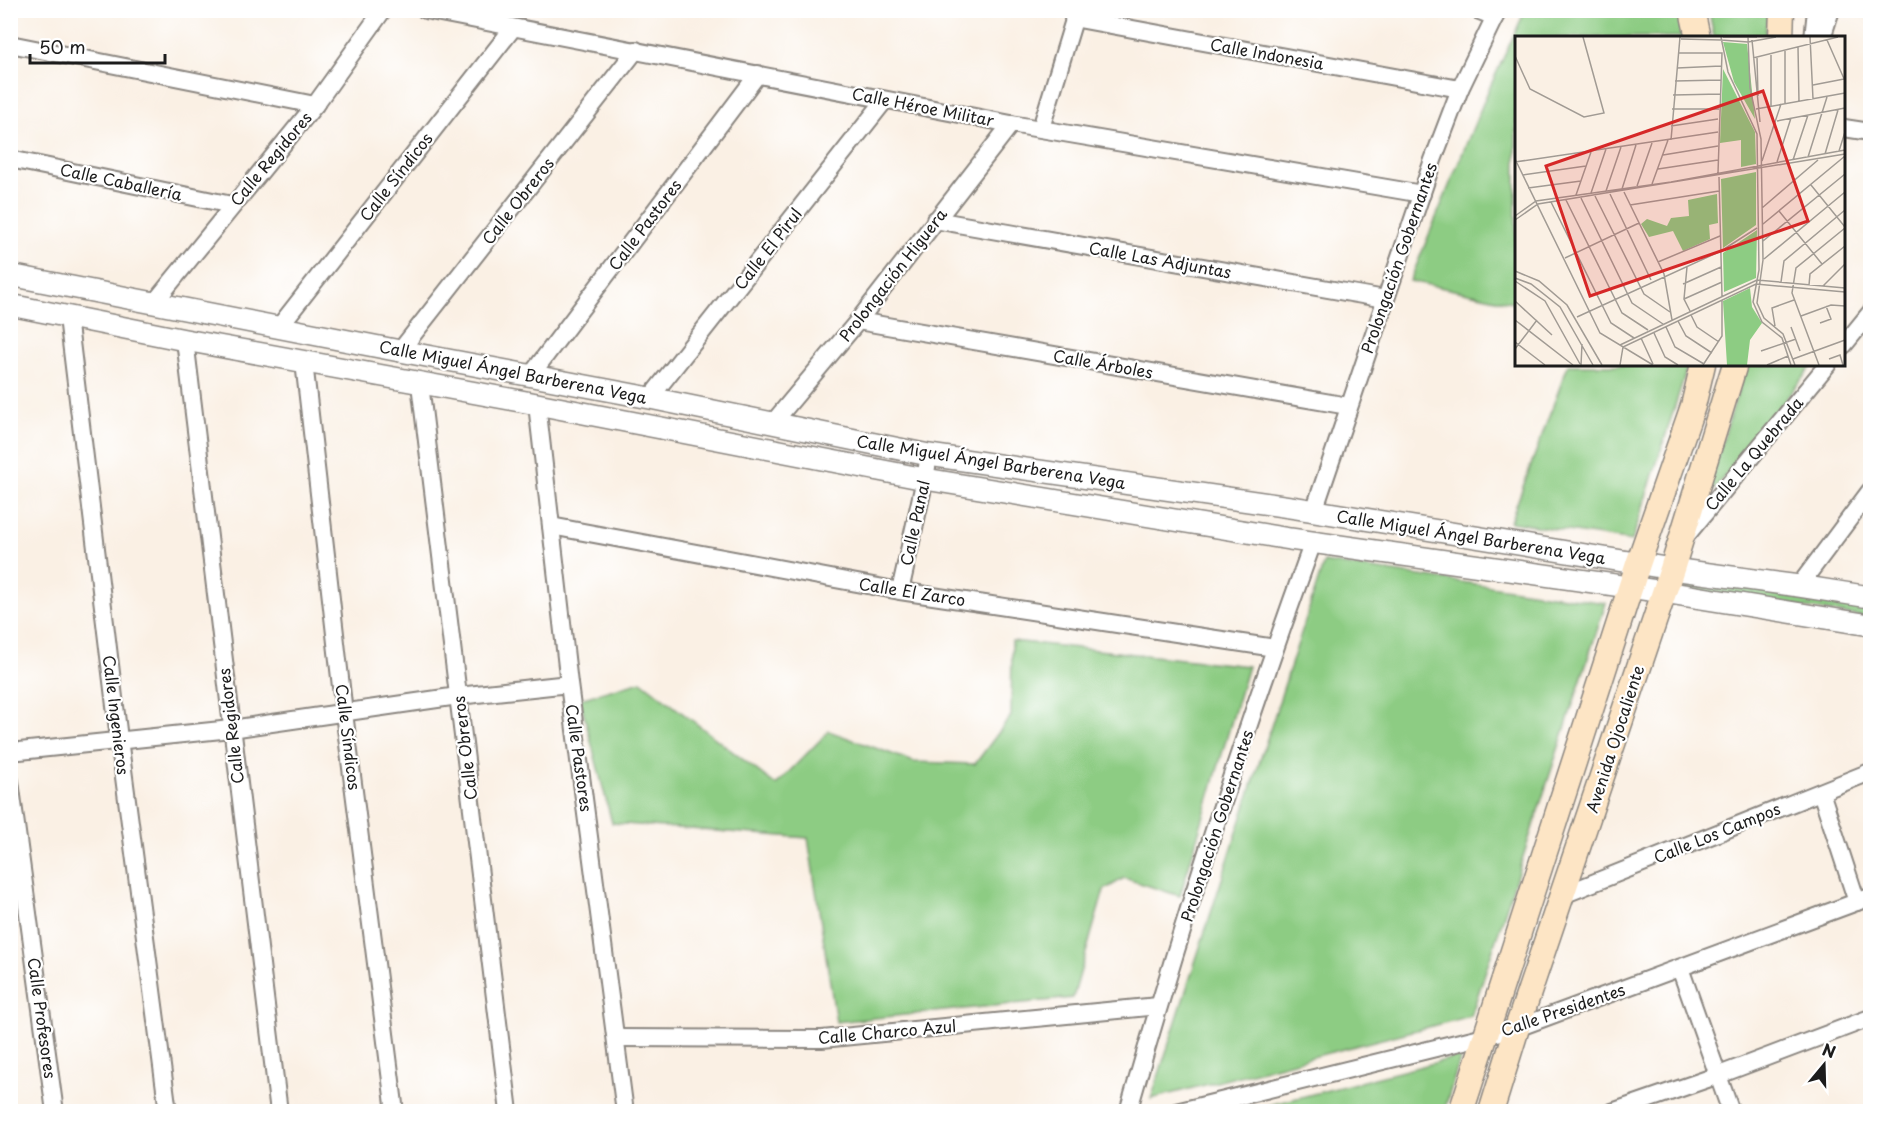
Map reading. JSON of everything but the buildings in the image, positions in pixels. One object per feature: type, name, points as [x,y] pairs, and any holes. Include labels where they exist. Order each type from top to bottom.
[{"type":"main road","points":[[1692,10],[1698,36]]},
{"type":"main road","points":[[1781,36],[1782,10]]},
{"type":"main road","name":"Avenida Ojocaliente","points":[[1461,1112],[1638,564],[1693,406],[1703,366]]},
{"type":"main road","name":"Avenida Ojocaliente","points":[[1491,1112],[1517,1028],[1680,543],[1734,366]]},
{"type":"street","name":"Calle Regidores","points":[[154,303],[315,105],[383,10]]},
{"type":"street","name":"Calle Héroe Militar","points":[[425,10],[1011,124],[1422,194]]},
{"type":"street","points":[[1477,10],[1497,14]]},
{"type":"street","points":[[1813,36],[1816,10]]},
{"type":"street","points":[[1823,36],[1831,10]]},
{"type":"street","points":[[1041,128],[1075,14]]},
{"type":"street","name":"Calle Indonesia","points":[[1075,14],[1460,89]]},
{"type":"street","name":"Prolongación Gobernantes","points":[[1314,511],[1384,299],[1460,89],[1497,14]]},
{"type":"street","name":"Calle Síndicos","points":[[279,327],[513,28]]},
{"type":"street","points":[[10,44],[315,105]]},
{"type":"street","name":"Calle Obreros","points":[[400,351],[636,50]]},
{"type":"street","name":"Calle Pastores","points":[[531,375],[758,74]]},
{"type":"street","name":"Calle El Pirul","points":[[650,398],[885,100]]},
{"type":"street","name":"Prolongación Higuera","points":[[772,424],[858,321],[1011,124]]},
{"type":"street","points":[[1845,128],[1870,132]]},
{"type":"street","name":"Calle Caballería","points":[[10,159],[232,205]]},
{"type":"street","name":"Calle Las Adjuntas","points":[[935,220],[1384,299]]},
{"type":"street","name":"Calle Miguel Ángel Barberena Vega","points":[[10,275],[650,398],[928,455],[1314,511],[1638,564],[1870,597]]},
{"type":"street","name":"Calle Miguel Ángel Barberena Vega","points":[[10,305],[925,479],[1313,542],[1664,592],[1870,625]]},
{"type":"street","points":[[1845,344],[1870,313]]},
{"type":"street","name":"Calle Ingenieros","points":[[68,317],[119,739],[168,1112]]},
{"type":"street","name":"Calle Árboles","points":[[858,321],[1348,406]]},
{"type":"street","name":"Calle Regidores","points":[[185,340],[279,1112]]},
{"type":"street","name":"Calle Síndicos","points":[[304,362],[395,1112]]},
{"type":"street","name":"Calle La Quebrada","points":[[1680,543],[1826,366]]},
{"type":"street","name":"Calle Obreros","points":[[420,384],[509,1112]]},
{"type":"street","name":"Calle Pastores","points":[[537,404],[569,684],[625,1112]]},
{"type":"street","name":"Calle Panal","points":[[900,591],[925,479],[928,455]]},
{"type":"street","points":[[1799,586],[1870,491]]},
{"type":"street","name":"Calle El Zarco","points":[[551,526],[900,591],[1275,648]]},
{"type":"street","name":"Prolongación Gobernantes","points":[[1128,1112],[1158,1006],[1275,648],[1313,542]]},
{"type":"street","points":[[10,752],[231,729],[458,696],[569,684]]},
{"type":"street","name":"Calle Los Campos","points":[[1563,895],[1870,772]]},
{"type":"street","name":"Calle Profesores","points":[[10,781],[55,1112]]},
{"type":"street","points":[[1821,792],[1864,899]]},
{"type":"street","name":"Calle Presidentes","points":[[1176,1112],[1517,1028],[1864,899]]},
{"type":"street","points":[[1680,968],[1731,1112]]},
{"type":"street","name":"Calle Charco Azul","points":[[616,1038],[822,1040],[1158,1006]]},
{"type":"street","points":[[1612,1112],[1719,1075],[1870,1018]]},
{"type":"green space","points":[[1525,11],[1681,11],[1685,36],[1515,36],[1515,303],[1410,281],[1488,91]]},
{"type":"green space","points":[[1709,11],[1768,11],[1765,36],[1714,36]]},
{"type":"green space","points":[[1568,366],[1688,366],[1632,541],[1510,522]]},
{"type":"green space","points":[[1746,366],[1812,366],[1704,502]]},
{"type":"green space","points":[[1324,562],[1606,603],[1471,1016],[1151,1099]]},
{"type":"green space","points":[[1677,576],[1870,607],[1870,618],[1676,588]]},
{"type":"green space","points":[[1012,641],[1248,666],[1180,896],[1124,878],[1104,890],[1073,998],[836,1022],[808,838],[612,823],[580,699],[641,681],[776,785],[829,731],[914,762],[975,764],[1011,716]]},
{"type":"green space","points":[[1461,1056],[1444,1111],[1246,1111]]}]
